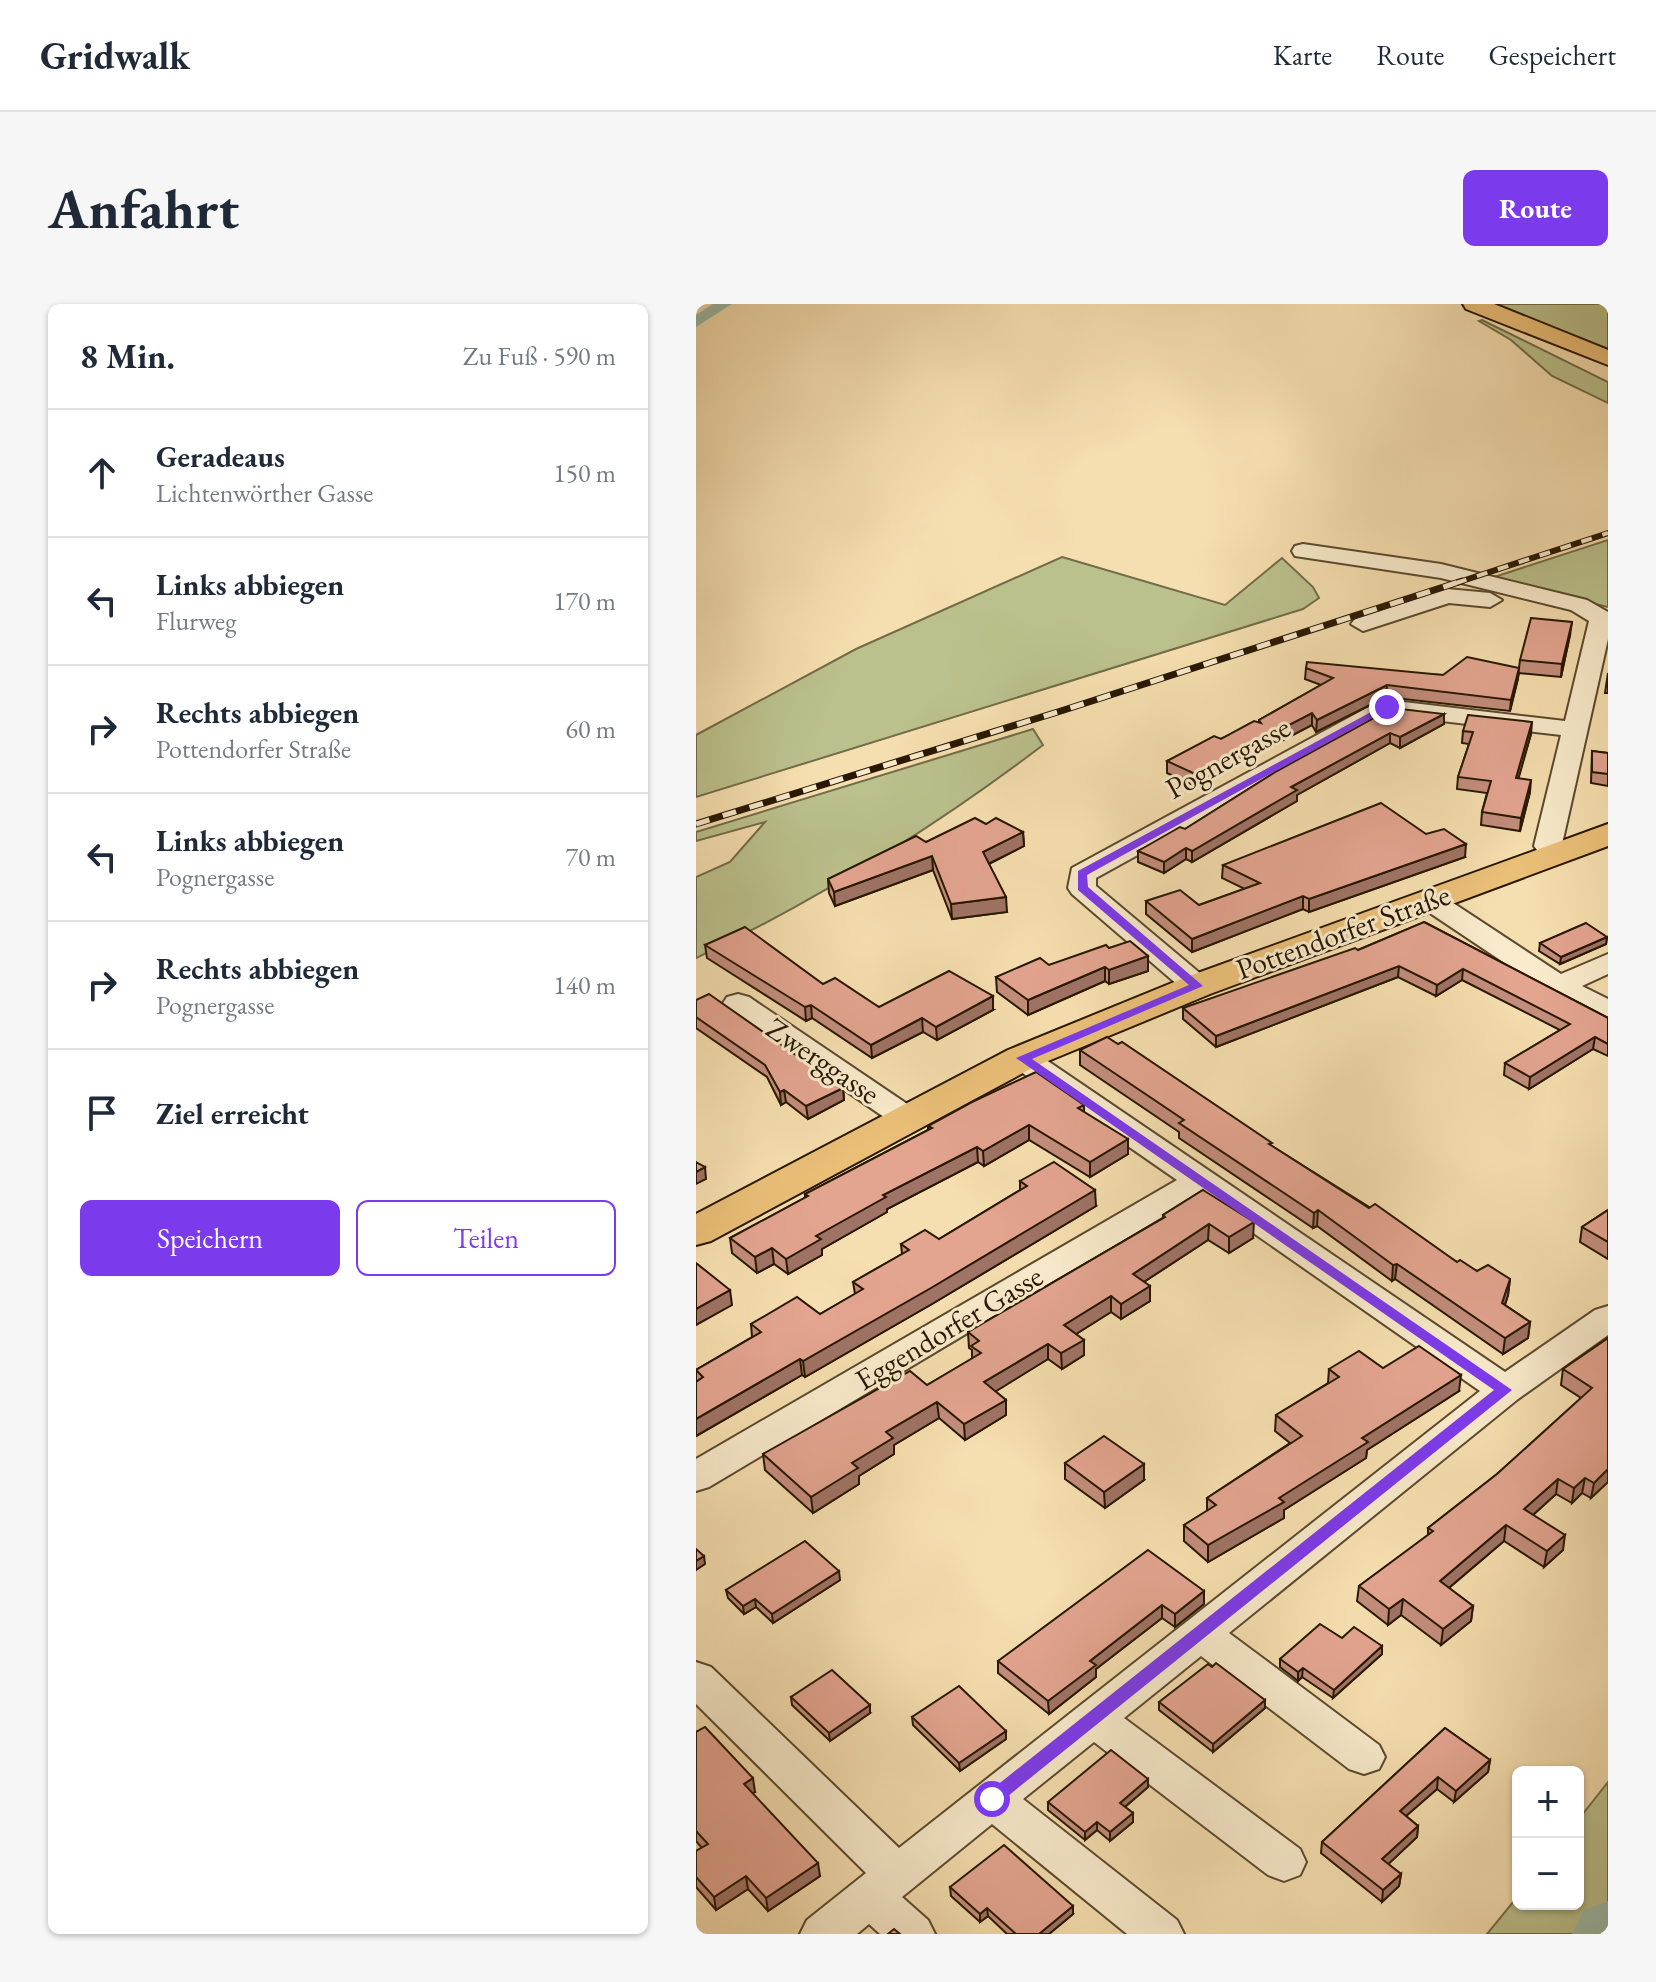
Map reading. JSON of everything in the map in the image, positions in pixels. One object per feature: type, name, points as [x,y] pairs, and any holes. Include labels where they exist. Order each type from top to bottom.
[{"type":"main road","points":[[1474,304],[1608,358]]},
{"type":"main road","name":"Pottendorfer Straße","points":[[696,1231],[1022,1058],[1197,986],[1608,834]]},
{"type":"street","points":[[1303,551],[1441,571],[1579,605],[1604,619]]},
{"type":"street","points":[[1363,624],[1447,596],[1465,595],[1604,619]]},
{"type":"street","points":[[1556,854],[1548,846],[1572,729],[1604,619]]},
{"type":"street","name":"Pognergasse","points":[[1197,986],[1082,888],[1082,874],[1387,707],[1572,729]]},
{"type":"street","points":[[1431,901],[1559,986],[1608,1011]]},
{"type":"street","points":[[1559,986],[1608,963]]},
{"type":"street","name":"Zwerggasse","points":[[738,1003],[908,1119]]},
{"type":"street","points":[[1022,1058],[1505,1390]]},
{"type":"street","name":"Eggendorfer Gasse","points":[[696,1477],[1202,1179]]},
{"type":"street","points":[[823,1934],[1505,1390],[1608,1318]]},
{"type":"street","points":[[1200,1633],[1364,1757]]},
{"type":"street","points":[[696,1678],[883,1886],[912,1934]]},
{"type":"street","points":[[1093,1718],[1284,1862]]},
{"type":"street","points":[[992,1799],[1161,1934]]},
{"type":"green space","points":[[1491,304],[1608,304],[1608,349]]},
{"type":"green space","points":[[1479,321],[1608,382],[1608,403],[1552,376],[1511,340]]},
{"type":"green space","points":[[1608,540],[1608,607],[1491,578]]},
{"type":"green space","points":[[1062,557],[1225,605],[1282,558],[1313,587],[1319,598],[1303,609],[696,797],[696,735],[856,649]]},
{"type":"green space","points":[[1033,729],[1043,745],[961,805],[831,886],[696,958],[696,877],[730,862],[765,822],[696,841],[696,832]]},
{"type":"green space","points":[[1608,1782],[1608,1934],[1487,1934],[1512,1903],[1512,1910],[1584,1910],[1584,1812]]},
{"type":"building","points":[[1531,618],[1572,622],[1562,664],[1520,660]]},
{"type":"building","points":[[1467,657],[1519,668],[1511,700],[1387,685],[1317,720],[1312,713],[1195,774],[1167,761],[1214,736],[1221,739],[1254,721],[1261,723],[1259,720],[1333,678],[1306,668],[1307,662],[1443,675]]},
{"type":"building","points":[[1392,708],[1444,714],[1400,737],[1390,733],[1291,787],[1297,790],[1192,851],[1186,848],[1164,862],[1138,851],[1180,827],[1185,829],[1277,771]]},
{"type":"building","points":[[1468,715],[1532,722],[1516,778],[1531,780],[1521,818],[1482,812],[1491,781],[1458,777],[1473,732],[1463,731]]},
{"type":"building","points":[[1592,751],[1608,753],[1608,774],[1592,772]]},
{"type":"building","points":[[1381,803],[1426,834],[1444,829],[1466,844],[1309,899],[1303,896],[1192,939],[1146,901],[1180,890],[1199,905],[1260,883],[1223,865]]},
{"type":"building","points":[[975,818],[986,824],[996,818],[1023,832],[983,852],[1006,897],[951,904],[932,856],[834,892],[828,879],[916,836],[926,842]]},
{"type":"building","points":[[1424,922],[1608,1018],[1608,1044],[1595,1037],[1530,1077],[1505,1063],[1570,1024],[1463,969],[1437,985],[1399,966],[1216,1036],[1183,1008],[1355,948],[1358,950]]},
{"type":"building","points":[[1586,923],[1607,937],[1561,957],[1540,943]]},
{"type":"building","points":[[745,927],[823,984],[835,978],[879,1007],[949,971],[993,996],[936,1027],[922,1018],[871,1045],[811,1005],[805,1007],[705,945]]},
{"type":"building","points":[[1130,941],[1148,956],[1109,970],[1105,967],[1028,1000],[996,977],[1040,958],[1049,965],[1106,945],[1109,948]]},
{"type":"building","points":[[709,994],[843,1088],[806,1106],[784,1090],[780,1092],[765,1065],[696,1017],[696,1000]]},
{"type":"building","points":[[1107,1037],[1118,1044],[1122,1042],[1272,1143],[1269,1144],[1369,1208],[1375,1204],[1457,1262],[1460,1260],[1477,1271],[1488,1265],[1510,1279],[1502,1303],[1530,1322],[1505,1338],[1397,1264],[1393,1265],[1318,1210],[1314,1213],[1179,1123],[1184,1120],[1080,1050]]},
{"type":"building","points":[[1036,1072],[1084,1105],[1078,1108],[1128,1139],[1090,1162],[1029,1125],[983,1151],[977,1147],[883,1195],[886,1197],[816,1236],[821,1239],[786,1259],[772,1248],[755,1257],[730,1238],[808,1196],[805,1194],[932,1128],[928,1126],[972,1102]]},
{"type":"building","points":[[696,1162],[705,1167],[696,1172]]},
{"type":"building","points":[[1054,1162],[1095,1190],[931,1288],[696,1419],[696,1382],[703,1377],[696,1370],[761,1332],[751,1324],[797,1297],[820,1314],[863,1289],[853,1282],[909,1250],[901,1244],[925,1230],[939,1239],[1027,1186],[1020,1181]]},
{"type":"building","points":[[1203,1190],[1254,1222],[1229,1237],[1209,1224],[1133,1274],[1150,1286],[1121,1304],[1111,1296],[1064,1325],[1084,1340],[1061,1353],[1048,1344],[984,1382],[1006,1400],[964,1424],[937,1402],[886,1432],[893,1438],[852,1463],[858,1468],[811,1497],[763,1454],[910,1371],[927,1385],[981,1353],[971,1346],[979,1341],[968,1332],[1165,1217],[1163,1215]]},
{"type":"building","points":[[1608,1210],[1608,1242],[1582,1227]]},
{"type":"building","points":[[696,1263],[730,1290],[696,1309]]},
{"type":"building","points":[[1608,1338],[1608,1469],[1594,1483],[1585,1478],[1574,1488],[1558,1479],[1524,1509],[1565,1535],[1547,1551],[1506,1525],[1440,1581],[1473,1606],[1443,1629],[1403,1599],[1389,1609],[1359,1586],[1433,1531],[1428,1528],[1497,1474],[1592,1388],[1563,1369]]},
{"type":"building","points":[[1419,1346],[1461,1375],[1362,1438],[1368,1442],[1279,1498],[1284,1502],[1208,1545],[1184,1525],[1216,1505],[1207,1498],[1302,1436],[1276,1415],[1339,1377],[1329,1369],[1359,1351],[1383,1368]]},
{"type":"building","points":[[1104,1436],[1144,1464],[1104,1492],[1065,1463]]},
{"type":"building","points":[[805,1541],[839,1571],[772,1614],[755,1599],[743,1606],[726,1590]]},
{"type":"building","points":[[696,1549],[704,1556],[696,1561]]},
{"type":"building","points":[[1148,1550],[1204,1591],[1175,1614],[1162,1605],[1090,1661],[1096,1665],[1048,1701],[998,1661]]},
{"type":"building","points":[[1320,1624],[1342,1638],[1354,1627],[1382,1646],[1334,1690],[1303,1668],[1298,1672],[1280,1659]]},
{"type":"building","points":[[1216,1663],[1265,1700],[1213,1744],[1159,1702],[1208,1664],[1212,1667]]},
{"type":"building","points":[[832,1670],[870,1705],[829,1733],[791,1697]]},
{"type":"building","points":[[959,1686],[1006,1731],[959,1763],[912,1717]]},
{"type":"building","points":[[705,1727],[753,1778],[744,1784],[818,1863],[766,1898],[746,1876],[714,1897],[696,1877],[696,1851],[708,1844],[696,1831],[696,1732]]},
{"type":"building","points":[[1445,1728],[1490,1760],[1456,1791],[1438,1777],[1400,1811],[1418,1826],[1382,1859],[1401,1874],[1383,1890],[1322,1842]]},
{"type":"building","points":[[1111,1750],[1148,1779],[1120,1803],[1133,1813],[1110,1832],[1097,1822],[1085,1832],[1048,1802]]},
{"type":"building","points":[[1004,1845],[1073,1906],[1039,1934],[1016,1934],[987,1908],[980,1914],[950,1887]]},
{"type":"waterway","points":[[696,322],[724,304]]},
{"type":"railway","points":[[1456,583],[1608,533]]},
{"type":"railway","points":[[696,824],[1064,710],[1462,581]]},
{"type":"route","points":[[992,1799],[1505,1390],[1022,1058],[1197,986],[1082,888],[1082,874],[1387,707]]}]
